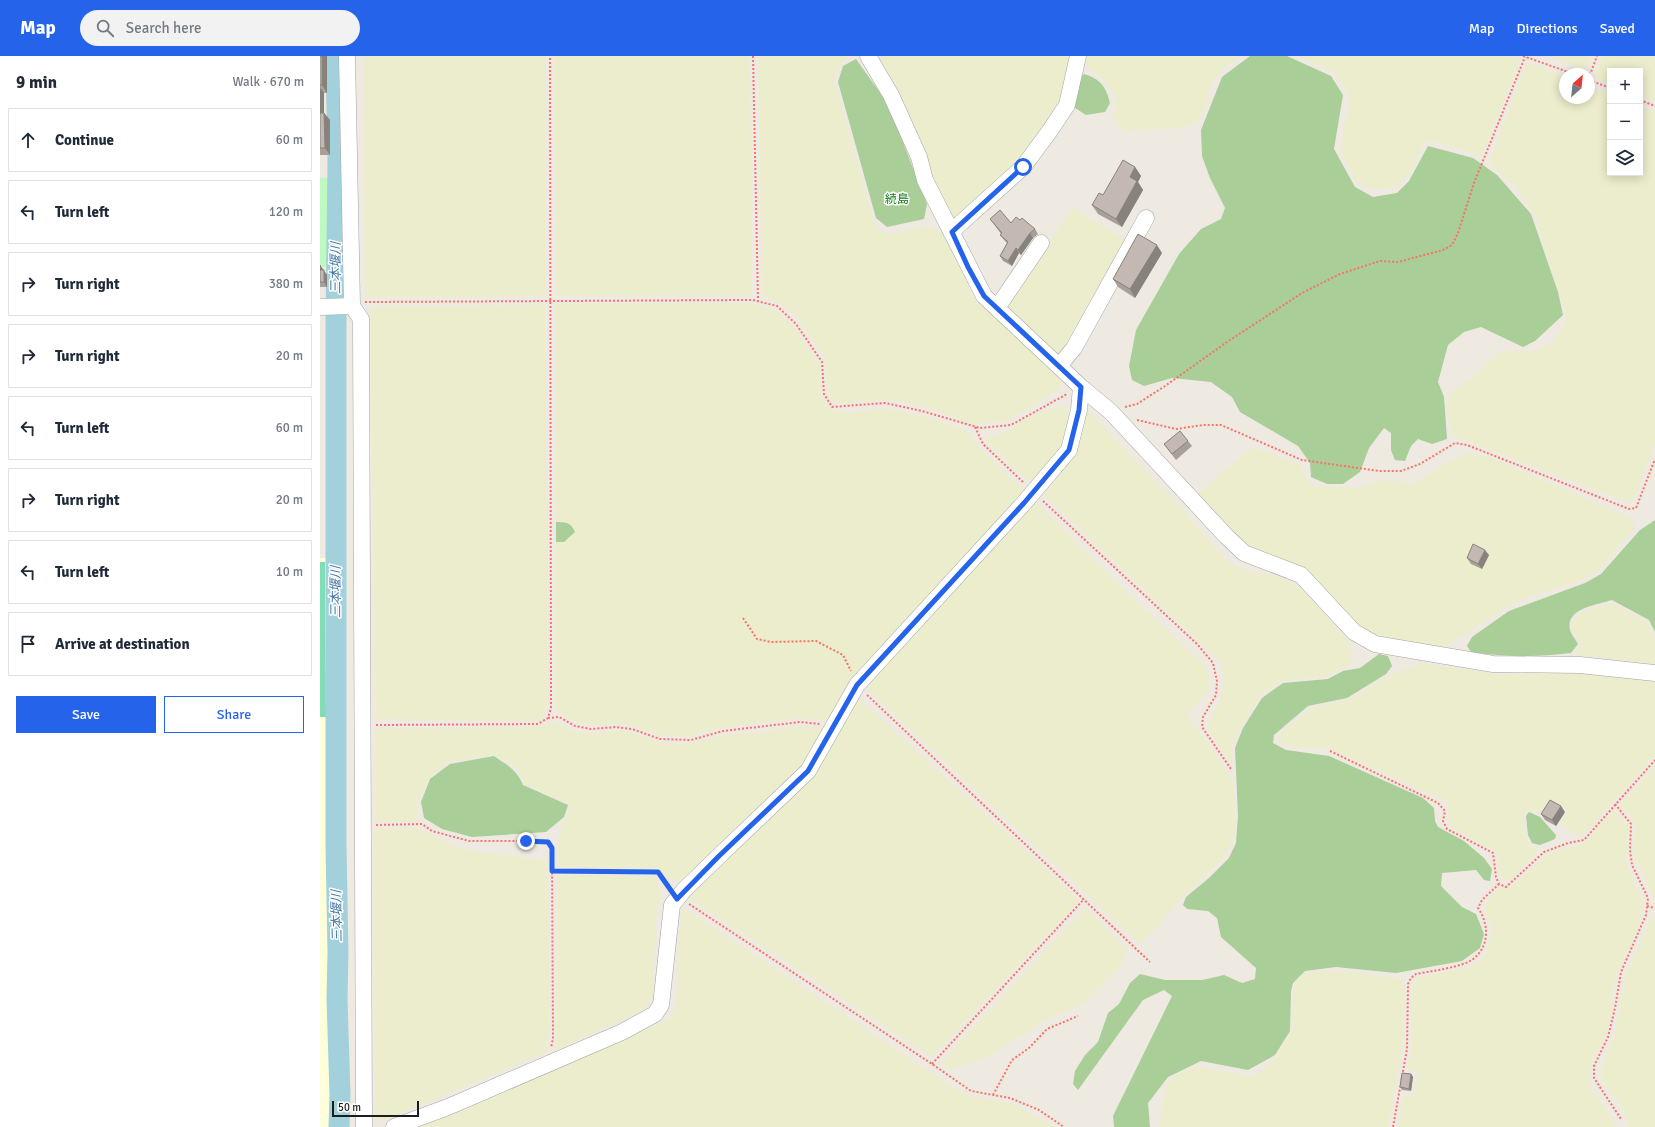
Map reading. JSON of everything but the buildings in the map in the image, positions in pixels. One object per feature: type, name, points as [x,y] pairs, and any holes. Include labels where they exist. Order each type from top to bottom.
[{"type":"street","points":[[347,56],[354,305],[361,319],[364,1127]]},
{"type":"street","points":[[354,305],[357,56]]},
{"type":"street","points":[[868,56],[891,95],[919,157],[926,180],[968,267],[984,296],[1081,387],[1111,412],[1226,536],[1244,553],[1301,576],[1354,632],[1375,644],[1493,664],[1580,665],[1655,673]]},
{"type":"street","points":[[952,232],[1023,167],[1049,132],[1067,105],[1078,56]]},
{"type":"street","points":[[1059,366],[1074,348],[1146,218]]},
{"type":"street","points":[[997,308],[1041,243]]},
{"type":"street","points":[[323,307],[354,305]]},
{"type":"street","points":[[394,1127],[448,1107],[622,1032],[655,1014],[661,1004],[672,905],[723,851],[808,771],[857,685],[1034,492],[1069,450],[1079,410],[1081,387]]},
{"type":"path","points":[[548,718],[551,708],[550,56]]},
{"type":"path","points":[[753,56],[758,301]]},
{"type":"path","points":[[1111,412],[1137,404],[1227,342],[1302,293],[1340,274],[1380,262],[1398,262],[1443,250],[1452,245],[1458,234],[1474,183],[1524,56],[1559,69]]},
{"type":"path","points":[[1592,68],[1597,56]]},
{"type":"path","points":[[1595,82],[1607,87]]},
{"type":"path","points":[[1643,101],[1655,106]]},
{"type":"path","points":[[354,305],[550,301],[758,301],[777,306],[796,324],[822,362],[824,394],[832,407],[885,403],[922,411],[980,428],[1012,425],[1081,387]]},
{"type":"path","points":[[1134,419],[1176,429],[1203,425],[1221,425],[1302,460],[1379,471],[1401,471],[1420,464],[1454,444],[1468,445],[1629,509],[1636,508],[1655,459]]},
{"type":"path","points":[[975,427],[983,444],[1197,644],[1213,663],[1217,681],[1216,695],[1203,717],[1202,727],[1231,769]]},
{"type":"path","points":[[743,618],[757,639],[770,642],[816,641],[843,655],[857,685],[1150,962]]},
{"type":"path","points":[[362,725],[538,724],[548,718],[559,717],[575,726],[591,729],[616,727],[632,729],[660,739],[691,740],[723,731],[792,723],[833,725]]},
{"type":"path","points":[[1330,751],[1438,803],[1444,811],[1443,821],[1447,829],[1493,853],[1496,877],[1499,884],[1506,887],[1544,852],[1568,843],[1584,840],[1655,760]]},
{"type":"path","points":[[1615,804],[1631,824],[1630,850],[1632,865],[1648,898],[1642,929],[1621,972],[1608,1037],[1594,1066],[1594,1078],[1621,1119]]},
{"type":"path","points":[[363,825],[422,824],[432,832],[469,841],[548,842],[552,848],[553,1038],[549,1063]]},
{"type":"path","points":[[552,871],[658,872],[677,899],[691,905],[971,1091],[1010,1098],[1039,1110],[1064,1127]]},
{"type":"path","points":[[1393,1127],[1407,1049],[1408,984],[1411,978],[1416,974],[1464,964],[1476,957],[1485,946],[1487,933],[1482,914],[1478,908],[1482,900],[1499,884]]},
{"type":"path","points":[[932,1064],[1084,899]]},
{"type":"path","points":[[1647,906],[1655,908]]},
{"type":"path","points":[[994,1095],[1012,1060],[1029,1048],[1047,1029],[1078,1016]]},
{"type":"shaded area","points":[[363,56],[545,56],[545,296],[365,297]]},
{"type":"shaded area","points":[[554,56],[750,56],[752,295],[556,296]]},
{"type":"shaded area","points":[[758,56],[851,56],[839,65],[834,80],[875,226],[885,235],[926,226],[942,233],[976,300],[1059,375],[1059,389],[1009,420],[972,424],[927,407],[888,399],[843,403],[834,402],[827,393],[824,358],[797,317],[779,303],[762,296]]},
{"type":"shaded area","points":[[877,56],[1072,56],[1063,102],[1025,156],[953,220],[937,187],[916,129]]},
{"type":"shaded area","points":[[1086,56],[1242,56],[1224,68],[1212,82],[1205,108],[1198,122],[1182,128],[1124,131],[1112,117],[1116,109],[1115,95],[1104,80],[1085,65]]},
{"type":"shaded area","points":[[1297,56],[1510,56],[1520,60],[1481,159],[1478,155],[1432,141],[1425,141],[1409,175],[1395,187],[1374,190],[1358,183],[1340,150],[1350,97],[1335,73]]},
{"type":"shaded area","points":[[1548,56],[1592,56],[1589,65],[1584,68],[1580,68]]},
{"type":"shaded area","points":[[1602,56],[1655,56],[1655,101],[1643,96],[1643,68],[1607,68],[1607,83],[1595,77]]},
{"type":"shaded area","points":[[1527,62],[1559,75],[1559,104],[1595,104],[1595,88],[1607,93],[1607,176],[1643,176],[1643,107],[1655,111],[1655,444],[1632,504],[1453,436],[1447,409],[1448,397],[1499,353],[1536,351],[1554,341],[1565,323],[1566,315],[1535,215],[1517,189],[1489,162]]},
{"type":"shaded area","points":[[1073,208],[1127,241],[1069,346],[1058,356],[1005,309],[1006,303]]},
{"type":"shaded area","points":[[750,303],[773,309],[783,316],[796,330],[819,364],[822,398],[832,411],[842,413],[886,409],[928,417],[968,432],[981,449],[1025,492],[843,691],[828,721],[797,718],[719,728],[688,737],[659,735],[633,726],[616,723],[596,725],[576,722],[556,710],[555,304]]},
{"type":"shaded area","points":[[545,305],[548,701],[545,714],[538,721],[376,719],[370,307]]},
{"type":"shaded area","points":[[1061,406],[1067,407],[1070,423],[1061,452],[1031,484],[986,441],[988,437],[1001,434],[1040,412]]},
{"type":"shaded area","points":[[1088,411],[1179,506],[1229,563],[1253,573],[1272,574],[1299,586],[1349,642],[1353,660],[1348,666],[1326,676],[1283,680],[1261,695],[1241,727],[1231,749],[1233,767],[1208,730],[1208,723],[1220,699],[1224,684],[1221,662],[1046,497],[1046,491],[1075,451],[1083,415]]},
{"type":"shaded area","points":[[1252,447],[1299,464],[1311,485],[1356,488],[1386,480],[1415,484],[1444,464],[1465,454],[1482,454],[1634,519],[1634,529],[1599,570],[1585,579],[1519,600],[1444,647],[1380,638],[1355,627],[1309,573],[1244,546],[1195,496]]},
{"type":"shaded area","points":[[1035,501],[1127,592],[1206,667],[1210,680],[1208,693],[1187,714],[1234,781],[1235,835],[1224,859],[1183,896],[1141,945],[864,686]]},
{"type":"shaded area","points":[[320,558],[328,558],[335,1127],[320,1127]]},
{"type":"shaded area","points":[[1609,604],[1616,605],[1647,622],[1655,638],[1655,664],[1576,655],[1581,643],[1572,629],[1574,620],[1579,613]]},
{"type":"shaded area","points":[[1420,663],[1503,675],[1582,670],[1655,681],[1655,755],[1582,836],[1574,834],[1560,823],[1568,811],[1553,802],[1546,813],[1527,809],[1524,815],[1523,827],[1530,845],[1538,851],[1511,879],[1504,880],[1499,873],[1497,852],[1452,828],[1448,821],[1449,806],[1444,800],[1327,748],[1304,748],[1287,745],[1280,741],[1277,736],[1309,710],[1352,698],[1389,676]]},
{"type":"shaded area","points":[[856,696],[1079,900],[932,1057],[687,897],[812,774]]},
{"type":"shaded area","points":[[552,721],[578,733],[596,734],[616,731],[632,732],[663,743],[689,744],[720,736],[743,733],[759,733],[803,726],[824,728],[803,765],[680,881],[670,879],[659,869],[558,867],[557,846],[562,825],[570,808],[569,804],[525,784],[516,767],[494,755],[449,761],[429,777],[417,803],[418,821],[376,822],[375,729],[539,727]]},
{"type":"shaded area","points":[[1655,765],[1655,905],[1653,905],[1653,897],[1633,854],[1635,824],[1620,805]]},
{"type":"shaded area","points":[[1614,810],[1629,827],[1626,863],[1642,897],[1643,908],[1638,929],[1614,979],[1612,1005],[1606,1035],[1591,1064],[1590,1077],[1592,1089],[1617,1127],[1398,1127],[1404,1095],[1413,1096],[1418,1072],[1406,1069],[1412,1049],[1412,987],[1414,981],[1420,977],[1469,968],[1482,958],[1488,947],[1492,928],[1485,913],[1486,903],[1497,889],[1510,887],[1548,854],[1585,842]]},
{"type":"shaded area","points":[[417,828],[461,849],[548,861],[549,1030],[547,1052],[382,1121],[375,1118],[374,829]]},
{"type":"shaded area","points":[[557,875],[655,876],[661,895],[656,916],[653,993],[650,1002],[644,1010],[556,1050]]},
{"type":"shaded area","points":[[682,907],[960,1092],[975,1097],[1012,1103],[1055,1127],[410,1127],[671,1018],[676,1003]]},
{"type":"shaded area","points":[[1085,907],[1128,951],[1119,969],[1083,1004],[1047,1019],[986,1058],[950,1070],[941,1063]]},
{"type":"shaded area","points":[[1652,915],[1655,915],[1655,1127],[1628,1127],[1628,1121],[1618,1101],[1602,1082],[1602,1064],[1613,1040],[1626,974]]},
{"type":"shaded area","points":[[1336,970],[1403,979],[1405,990],[1402,1051],[1388,1127],[1159,1127],[1167,1084],[1176,1075],[1198,1066],[1251,1077],[1261,1072],[1278,1054],[1292,1031],[1293,991],[1295,983],[1306,974]]},
{"type":"green space","points":[[1250,56],[1287,56],[1331,76],[1343,95],[1334,149],[1355,187],[1373,197],[1397,193],[1409,181],[1428,146],[1473,158],[1497,175],[1531,214],[1558,292],[1563,315],[1535,341],[1523,347],[1481,327],[1464,332],[1448,345],[1438,382],[1444,397],[1447,439],[1432,444],[1418,439],[1411,446],[1405,461],[1395,460],[1391,450],[1391,433],[1384,428],[1369,448],[1360,472],[1343,484],[1327,484],[1311,477],[1310,463],[1298,446],[1240,412],[1232,397],[1211,382],[1172,378],[1144,386],[1132,380],[1129,366],[1136,330],[1179,254],[1201,229],[1221,219],[1225,208],[1210,178],[1202,156],[1201,130],[1222,77]]},
{"type":"green space","name":"続島","points":[[856,59],[888,104],[927,204],[924,219],[887,227],[876,218],[838,82],[843,66]]},
{"type":"green space","points":[[1084,74],[1099,81],[1107,92],[1110,103],[1105,112],[1086,115],[1072,106],[1080,77]]},
{"type":"green space","points":[[320,178],[329,178],[329,267],[320,267]]},
{"type":"green space","points":[[1655,520],[1655,632],[1649,620],[1612,600],[1591,606],[1577,612],[1572,617],[1570,630],[1578,644],[1571,653],[1521,656],[1471,652],[1467,646],[1472,637],[1509,611],[1585,583],[1601,574],[1640,530]]},
{"type":"green space","points":[[556,522],[570,524],[575,532],[564,542],[556,542]]},
{"type":"green space","points":[[320,562],[325,562],[326,717],[320,717]]},
{"type":"green space","points":[[1379,654],[1388,656],[1392,666],[1386,674],[1347,698],[1308,706],[1274,735],[1273,743],[1286,750],[1329,756],[1423,798],[1434,808],[1435,821],[1438,827],[1464,841],[1484,858],[1492,869],[1490,881],[1484,880],[1476,870],[1442,873],[1441,886],[1462,907],[1476,914],[1484,934],[1480,948],[1462,961],[1396,973],[1336,967],[1305,971],[1293,983],[1291,991],[1290,1031],[1275,1055],[1248,1070],[1201,1061],[1168,1077],[1148,1103],[1150,1127],[1114,1127],[1113,1116],[1172,996],[1164,990],[1143,1000],[1078,1090],[1073,1084],[1075,1071],[1085,1055],[1098,1042],[1108,1013],[1119,1004],[1130,983],[1140,974],[1165,980],[1202,980],[1224,975],[1242,983],[1255,979],[1256,968],[1221,937],[1217,918],[1208,911],[1187,909],[1183,905],[1186,897],[1209,878],[1229,858],[1236,843],[1238,816],[1235,748],[1243,728],[1262,698],[1283,683],[1328,679],[1343,671],[1360,668]]},
{"type":"green space","points":[[494,756],[518,775],[523,785],[568,805],[564,817],[546,832],[472,837],[442,829],[424,818],[421,802],[430,779],[450,764]]},
{"type":"green space","points":[[1529,812],[1540,817],[1556,835],[1555,839],[1540,845],[1532,843],[1528,835],[1526,816]]},
{"type":"waterway","name":"三本堰川","points":[[336,56],[338,161],[336,324],[336,846],[338,953],[337,999],[340,1094],[339,1127]]},
{"type":"route","points":[[526,841],[548,842],[552,848],[552,871],[658,872],[663,877],[677,899],[684,890],[773,803],[808,771],[857,685],[1024,503],[1069,450],[1075,431],[1079,410],[1081,387],[984,296],[968,267],[952,232],[1023,167]]}]
